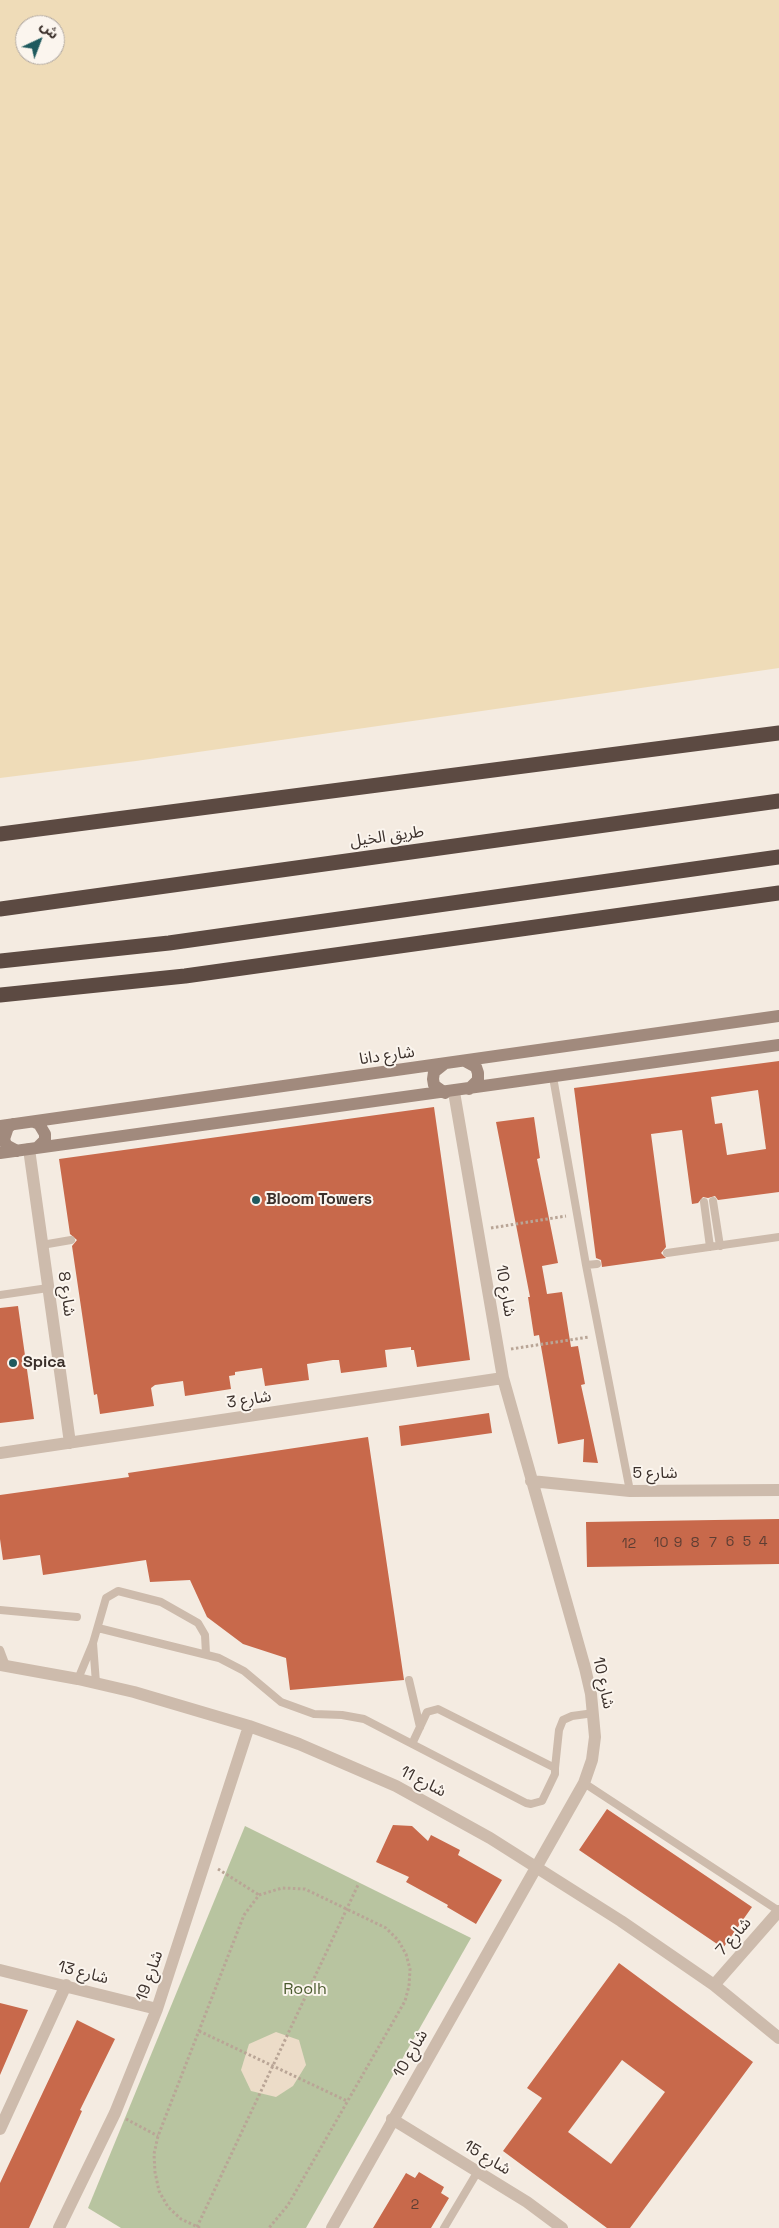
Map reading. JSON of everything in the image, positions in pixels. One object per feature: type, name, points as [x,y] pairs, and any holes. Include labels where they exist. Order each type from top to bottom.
[{"type":"highway","points":[[0,834],[779,733]]},
{"type":"highway","name":"طريق الخيل","points":[[0,909],[779,800]]},
{"type":"highway","points":[[0,960],[169,943],[779,858]]},
{"type":"highway","points":[[0,995],[185,976],[779,893]]},
{"type":"street","name":"شارع دانا","points":[[0,1126],[779,1016]]},
{"type":"street","points":[[0,1154],[779,1045]]},
{"type":"street","points":[[464,1061],[476,1067],[478,1073],[478,1080],[469,1089]]},
{"type":"street","points":[[444,1064],[434,1072],[432,1079],[434,1086],[450,1092]]},
{"type":"street","name":"شارع 10","points":[[332,2228],[392,2119],[584,1783],[592,1760],[595,1737],[594,1713],[585,1668],[503,1378],[478,1230],[450,1092]]},
{"type":"street","points":[[13,1124],[8,1127],[4,1139],[6,1145],[28,1150],[42,1145],[45,1134],[40,1124],[34,1122]]},
{"type":"street","name":"شارع 8","points":[[28,1150],[70,1443]]},
{"type":"street","name":"شارع 3","points":[[0,1453],[503,1378]]},
{"type":"street","name":"شارع 5","points":[[531,1481],[630,1491],[779,1490]]},
{"type":"street","name":"شارع 11","points":[[3,1666],[78,1679],[249,1726],[331,1757],[396,1786],[475,1829],[621,1921],[714,1985],[779,2038]]},
{"type":"street","name":"شارع 19","points":[[59,2228],[115,2113],[157,2009],[249,1726]]},
{"type":"street","name":"شارع 7","points":[[714,1985],[779,1911]]},
{"type":"street","name":"شارع 13","points":[[0,1970],[157,2009]]},
{"type":"street","points":[[0,2129],[66,1985]]},
{"type":"street","name":"شارع 15","points":[[392,2119],[527,2202],[562,2228]]},
{"type":"lane","points":[[553,1077],[599,1336],[630,1491]]},
{"type":"lane","points":[[713,1201],[720,1246]]},
{"type":"lane","points":[[704,1202],[710,1247]]},
{"type":"lane","points":[[667,1253],[779,1237]]},
{"type":"lane","points":[[42,1245],[71,1240]]},
{"type":"lane","points":[[586,1265],[597,1264]]},
{"type":"lane","points":[[0,1295],[48,1288]]},
{"type":"lane","points":[[78,1679],[93,1643],[104,1604],[111,1593],[118,1591],[168,1605],[198,1623],[205,1635],[206,1654]]},
{"type":"lane","points":[[0,1610],[77,1617]]},
{"type":"lane","points":[[98,1628],[206,1654],[232,1664],[266,1692],[297,1709],[314,1714],[342,1715],[364,1719],[530,1804],[542,1800],[553,1781],[559,1730],[563,1720],[572,1716],[594,1713]]},
{"type":"lane","points":[[93,1643],[96,1684]]},
{"type":"lane","points":[[0,1650],[3,1666]]},
{"type":"lane","points":[[409,1680],[420,1727]]},
{"type":"lane","points":[[412,1744],[427,1712],[438,1709],[555,1768]]},
{"type":"lane","points":[[584,1783],[779,1911]]},
{"type":"lane","points":[[444,2228],[478,2171]]},
{"type":"path","points":[[478,1230],[577,1215]]},
{"type":"path","points":[[499,1351],[599,1336]]},
{"type":"path","points":[[206,1861],[259,1895]]},
{"type":"path","points":[[269,2228],[284,2212],[405,2001],[410,1986],[410,1970],[402,1947],[386,1928],[347,1908],[305,1890],[282,1888],[259,1895],[244,1915],[158,2136],[154,2163],[159,2190],[168,2206],[181,2219],[199,2227],[273,2065],[347,1908],[358,1884]]},
{"type":"path","points":[[199,2031],[347,2101]]},
{"type":"path","points":[[115,2113],[158,2136]]},
{"type":"green space","name":"Roolh","points":[[245,1826],[471,1938],[306,2228],[121,2228],[88,2208]]},
{"type":"sand","points":[[0,0],[779,0],[779,668],[136,761],[0,778]]},
{"type":"shaded area","points":[[276,2032],[299,2040],[306,2065],[293,2086],[276,2097],[251,2091],[241,2070],[249,2044]]},
{"type":"building","points":[[779,1061],[779,1192],[718,1200],[715,1196],[703,1197],[698,1203],[692,1204],[682,1130],[651,1134],[666,1247],[661,1253],[666,1258],[602,1267],[601,1260],[596,1258],[574,1088]],"holes":[[[758,1090],[766,1149],[727,1155],[722,1123],[715,1124],[711,1097]]]},
{"type":"building","points":[[434,1107],[470,1360],[417,1367],[414,1350],[411,1350],[411,1347],[385,1350],[387,1367],[341,1373],[339,1360],[307,1364],[309,1380],[265,1386],[262,1368],[235,1372],[235,1375],[229,1376],[231,1389],[185,1396],[183,1381],[155,1385],[151,1388],[154,1406],[100,1414],[97,1394],[94,1395],[72,1246],[77,1240],[70,1234],[59,1159]]},
{"type":"building","points":[[534,1117],[540,1158],[537,1159],[558,1263],[542,1266],[547,1294],[562,1292],[571,1347],[578,1346],[585,1384],[581,1385],[598,1463],[583,1462],[584,1439],[558,1444],[539,1335],[534,1336],[528,1297],[530,1297],[496,1122]]},
{"type":"building","name":"Spica","points":[[18,1306],[34,1419],[0,1423],[0,1308]]},
{"type":"building","points":[[489,1413],[492,1433],[401,1446],[399,1426]]},
{"type":"building","points":[[368,1437],[404,1680],[290,1690],[286,1658],[243,1644],[207,1617],[190,1580],[150,1582],[146,1560],[43,1575],[40,1555],[3,1560],[0,1539],[0,1495],[129,1477],[128,1473]]},
{"type":"building","points":[[779,1519],[779,1564],[587,1567],[586,1522]]},
{"type":"building","points":[[607,1809],[752,1907],[723,1948],[579,1850]]},
{"type":"building","points":[[393,1825],[412,1826],[428,1841],[431,1835],[460,1850],[458,1855],[502,1880],[476,1924],[447,1907],[448,1905],[406,1882],[409,1877],[376,1862]]},
{"type":"building","points":[[619,1963],[753,2062],[630,2228],[607,2228],[503,2151],[542,2098],[527,2088]],"holes":[[[622,2060],[665,2092],[611,2164],[568,2132]]]},
{"type":"building","points":[[0,2003],[28,2010],[0,2075]]},
{"type":"building","points":[[77,2020],[115,2039],[80,2110],[82,2111],[29,2228],[0,2228],[0,2183]]},
{"type":"building","points":[[419,2172],[444,2187],[441,2193],[449,2198],[431,2228],[373,2228],[406,2173],[415,2178]]},
{"type":"place","name":"Bloom Towers","points":[[256,1200]]},
{"type":"place","name":"Spica","points":[[13,1363]]}]
